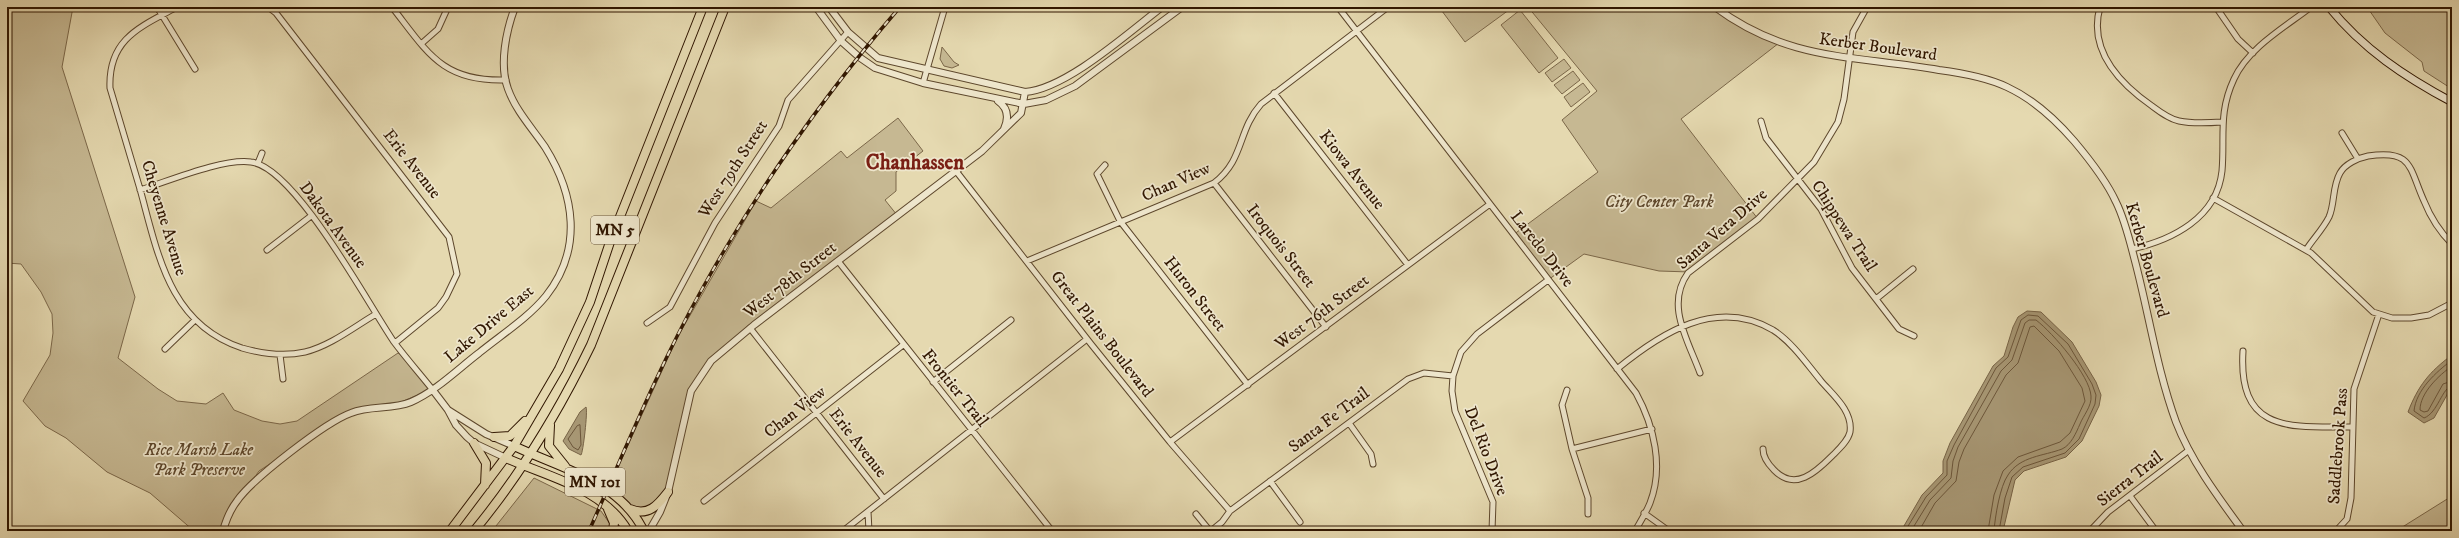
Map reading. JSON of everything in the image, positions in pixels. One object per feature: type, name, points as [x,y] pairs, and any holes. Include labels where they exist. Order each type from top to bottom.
[{"type":"main road","name":"MN 5","points":[[450,531],[506,458],[538,408],[559,369],[590,302],[610,242],[703,7]]},
{"type":"main road","name":"MN 5","points":[[474,531],[523,466],[550,423],[580,368],[602,321],[725,7]]},
{"type":"main road","points":[[2329,7],[2352,33],[2375,53],[2415,82],[2452,102]]},
{"type":"main road","points":[[494,438],[510,436],[538,408]]},
{"type":"main road","points":[[550,423],[549,446],[568,469]]},
{"type":"main road","points":[[474,444],[486,463],[487,475],[484,488]]},
{"type":"main road","name":"MN 101","points":[[514,446],[568,469],[608,489],[629,508],[644,531]]},
{"type":"main road","name":"MN 101","points":[[506,458],[580,490],[606,505],[628,531]]},
{"type":"main road","points":[[629,508],[636,512],[649,511],[659,504],[668,492]]},
{"type":"main road","points":[[606,505],[614,523],[613,531]]},
{"type":"street","points":[[157,7],[195,69]]},
{"type":"street","points":[[162,15],[178,7]]},
{"type":"street","name":"Erie Avenue","points":[[268,7],[276,13],[449,237],[456,274],[446,297],[438,308],[395,342]]},
{"type":"street","points":[[392,7],[421,44],[438,62],[453,72],[475,79],[506,80]]},
{"type":"street","points":[[421,44],[438,30],[448,7]]},
{"type":"street","name":"Lake Drive East","points":[[224,531],[226,520],[237,501],[253,483],[334,420],[352,412],[401,405],[432,390],[525,316],[546,296],[560,271],[568,252],[571,222],[570,205],[562,176],[523,118],[507,89],[504,68],[506,38],[515,7]]},
{"type":"street","points":[[816,7],[841,40],[859,57],[875,68],[891,75],[995,99],[1024,104],[1046,100],[1075,86],[1182,7]]},
{"type":"street","points":[[828,7],[848,32],[878,58],[1025,92],[1048,88],[1068,77],[1162,7]]},
{"type":"street","points":[[923,82],[945,7]]},
{"type":"street","name":"Laredo Drive","points":[[1338,7],[1636,393],[1652,429],[1656,458],[1655,481],[1650,503],[1635,531]]},
{"type":"street","name":"Chan View","points":[[1027,261],[1214,183],[1227,173],[1236,158],[1247,124],[1253,113],[1274,93],[1388,7]]},
{"type":"street","name":"Kerber Boulevard","points":[[1715,7],[1737,23],[1779,43],[1821,55],[1900,63],[1972,75],[2007,87],[2038,106],[2060,125],[2093,163],[2117,202],[2132,249],[2171,405],[2189,450],[2243,531]]},
{"type":"street","name":"Santa Vera Drive","points":[[1700,373],[1683,327],[1677,303],[1681,283],[1688,273],[1758,219],[1814,162],[1838,122],[1844,99],[1853,32],[1867,7]]},
{"type":"street","points":[[2100,7],[2098,16],[2098,36],[2104,57],[2116,75],[2138,96],[2178,121],[2202,123],[2222,122]]},
{"type":"street","points":[[2216,7],[2238,39],[2253,53]]},
{"type":"street","points":[[2132,249],[2163,241],[2191,225],[2213,198],[2222,172],[2222,122],[2234,78],[2253,53],[2311,7]]},
{"type":"street","name":"Cheyenne Avenue","points":[[162,15],[129,35],[118,47],[111,61],[109,74],[110,88],[155,244],[171,288],[196,320],[207,331],[229,344],[259,353],[280,355],[306,352],[326,344],[376,314]]},
{"type":"street","name":"West 79th Street","points":[[647,323],[670,307],[705,238],[779,126],[788,100],[848,32]]},
{"type":"street","name":"West 78th Street","points":[[649,531],[660,512],[668,492],[691,391],[710,361],[750,328],[956,171],[1002,133],[1018,116],[1024,104],[1025,92]]},
{"type":"street","name":"Kiowa Avenue","points":[[1274,93],[1408,265]]},
{"type":"street","points":[[995,99],[1002,104],[1008,114],[1002,133]]},
{"type":"street","name":"Chippewa Trail","points":[[1761,121],[1766,138],[1797,180],[1821,209],[1852,268],[1899,329],[1914,336]]},
{"type":"street","points":[[2342,133],[2358,159]]},
{"type":"street","points":[[258,163],[262,153]]},
{"type":"street","points":[[2306,250],[2329,216],[2335,185],[2341,172],[2358,159],[2381,154],[2392,155],[2404,160],[2414,171],[2423,200],[2435,222],[2452,244]]},
{"type":"street","name":"Dakota Avenue","points":[[140,190],[226,163],[240,161],[258,163],[278,176],[343,257],[376,314],[395,342],[448,410],[456,425],[474,444],[506,458]]},
{"type":"street","name":"Huron Street","points":[[1104,165],[1097,174],[1120,221],[1248,385]]},
{"type":"street","name":"Great Plains Boulevard","points":[[956,171],[1087,339],[1170,442],[1230,511]]},
{"type":"street","name":"Iroquois Street","points":[[1214,183],[1326,327]]},
{"type":"street","points":[[2213,198],[2306,250],[2326,266],[2352,294],[2373,312],[2392,318],[2430,315],[2452,303]]},
{"type":"street","name":"West 76th Street","points":[[1170,442],[1490,204]]},
{"type":"street","points":[[267,250],[310,216]]},
{"type":"street","name":"Frontier Trail","points":[[838,261],[1052,531]]},
{"type":"street","points":[[1876,299],[1913,270]]},
{"type":"street","name":"Del Rio Drive","points":[[1492,531],[1493,502],[1455,411],[1452,391],[1453,376],[1461,352],[1477,334],[1548,280]]},
{"type":"street","name":"Saddlebrook Pass","points":[[2336,531],[2347,519],[2351,498],[2354,389],[2379,314]]},
{"type":"street","points":[[1617,369],[1659,338],[1705,319],[1744,318],[1774,331],[1789,344],[1838,401],[1849,418],[1849,436],[1843,444],[1807,478],[1794,480],[1779,474],[1764,457],[1763,449]]},
{"type":"street","points":[[165,349],[196,320]]},
{"type":"street","points":[[933,382],[1011,320]]},
{"type":"street","name":"Erie Avenue","points":[[750,328],[884,499]]},
{"type":"street","points":[[843,531],[1087,339]]},
{"type":"street","name":"Chan View","points":[[704,501],[903,344]]},
{"type":"street","points":[[2243,351],[2244,384],[2250,401],[2264,416],[2275,423],[2301,427],[2352,427]]},
{"type":"street","points":[[280,355],[283,379]]},
{"type":"street","name":"Santa Fe Trail","points":[[1210,531],[1222,522],[1230,511],[1408,379],[1424,373],[1453,376]]},
{"type":"street","points":[[1566,390],[1562,405],[1572,449],[1588,498],[1588,514]]},
{"type":"street","name":"Dakota Avenue","points":[[448,410],[494,438],[514,446]]},
{"type":"street","points":[[1348,423],[1371,454],[1373,464]]},
{"type":"street","points":[[1572,449],[1652,429]]},
{"type":"street","name":"Sierra Trail","points":[[2090,531],[2130,496],[2189,450]]},
{"type":"street","points":[[1270,482],[1300,522]]},
{"type":"street","points":[[2130,496],[2156,531]]},
{"type":"street","points":[[868,512],[868,531]]},
{"type":"street","points":[[1196,514],[1210,531]]},
{"type":"street","points":[[1644,514],[1669,531]]},
{"type":"green space","name":"Rice Marsh Lake Park Preserve","points":[[7,7],[73,7],[62,67],[135,297],[118,358],[158,389],[177,401],[206,404],[223,393],[234,410],[262,421],[280,424],[297,421],[398,353],[406,357],[432,389],[389,407],[360,410],[317,433],[259,471],[230,513],[223,531],[194,531],[150,493],[107,472],[66,438],[45,426],[23,401],[50,355],[53,333],[52,314],[41,292],[21,264],[7,263]]},
{"type":"green space","points":[[1439,7],[1513,7],[1465,42]]},
{"type":"green space","name":"City Center Park","points":[[1528,7],[1717,7],[1779,43],[1681,119],[1758,219],[1690,272],[1659,271],[1584,254],[1548,280],[1513,235],[1598,172],[1562,120],[1597,91]]},
{"type":"green space","points":[[2367,7],[2452,7],[2452,89],[2424,71],[2422,62],[2385,33]]},
{"type":"green space","points":[[1520,10],[1558,58],[1539,73],[1501,25]]},
{"type":"green space","points":[[942,47],[954,62],[959,65],[952,68],[944,66],[940,59]]},
{"type":"green space","points":[[1564,59],[1571,68],[1552,82],[1545,73]]},
{"type":"green space","points":[[1573,71],[1580,80],[1562,94],[1554,85]]},
{"type":"green space","points":[[1583,83],[1590,92],[1571,107],[1564,97]]},
{"type":"green space","points":[[898,118],[923,151],[896,172],[896,191],[885,200],[897,215],[711,361],[691,391],[668,492],[654,508],[629,508],[608,489],[677,338],[756,201],[771,208],[841,151],[847,158]]},
{"type":"green space","points":[[534,478],[601,511],[610,524],[610,531],[492,531]]},
{"type":"green space","points":[[2452,496],[2452,531],[2396,531]]},
{"type":"water","points":[[2027,311],[2041,312],[2072,342],[2096,382],[2101,395],[2099,406],[2082,441],[2066,457],[2024,471],[2015,480],[2003,531],[1901,531],[1922,495],[1943,473],[1943,461],[1950,443],[1993,366],[2004,356],[2013,327],[2018,317]]},
{"type":"water","points":[[2452,355],[2452,386],[2434,418],[2424,423],[2408,412],[2425,380],[2437,367]]},
{"type":"water","points":[[586,407],[585,432],[581,455],[569,449],[563,441],[580,412]]},
{"type":"railway","points":[[589,531],[670,350],[685,320],[723,253],[745,216],[793,144],[845,74],[900,7]]},
{"type":"district","name":"Chanhassen","points":[[915,163]]}]
